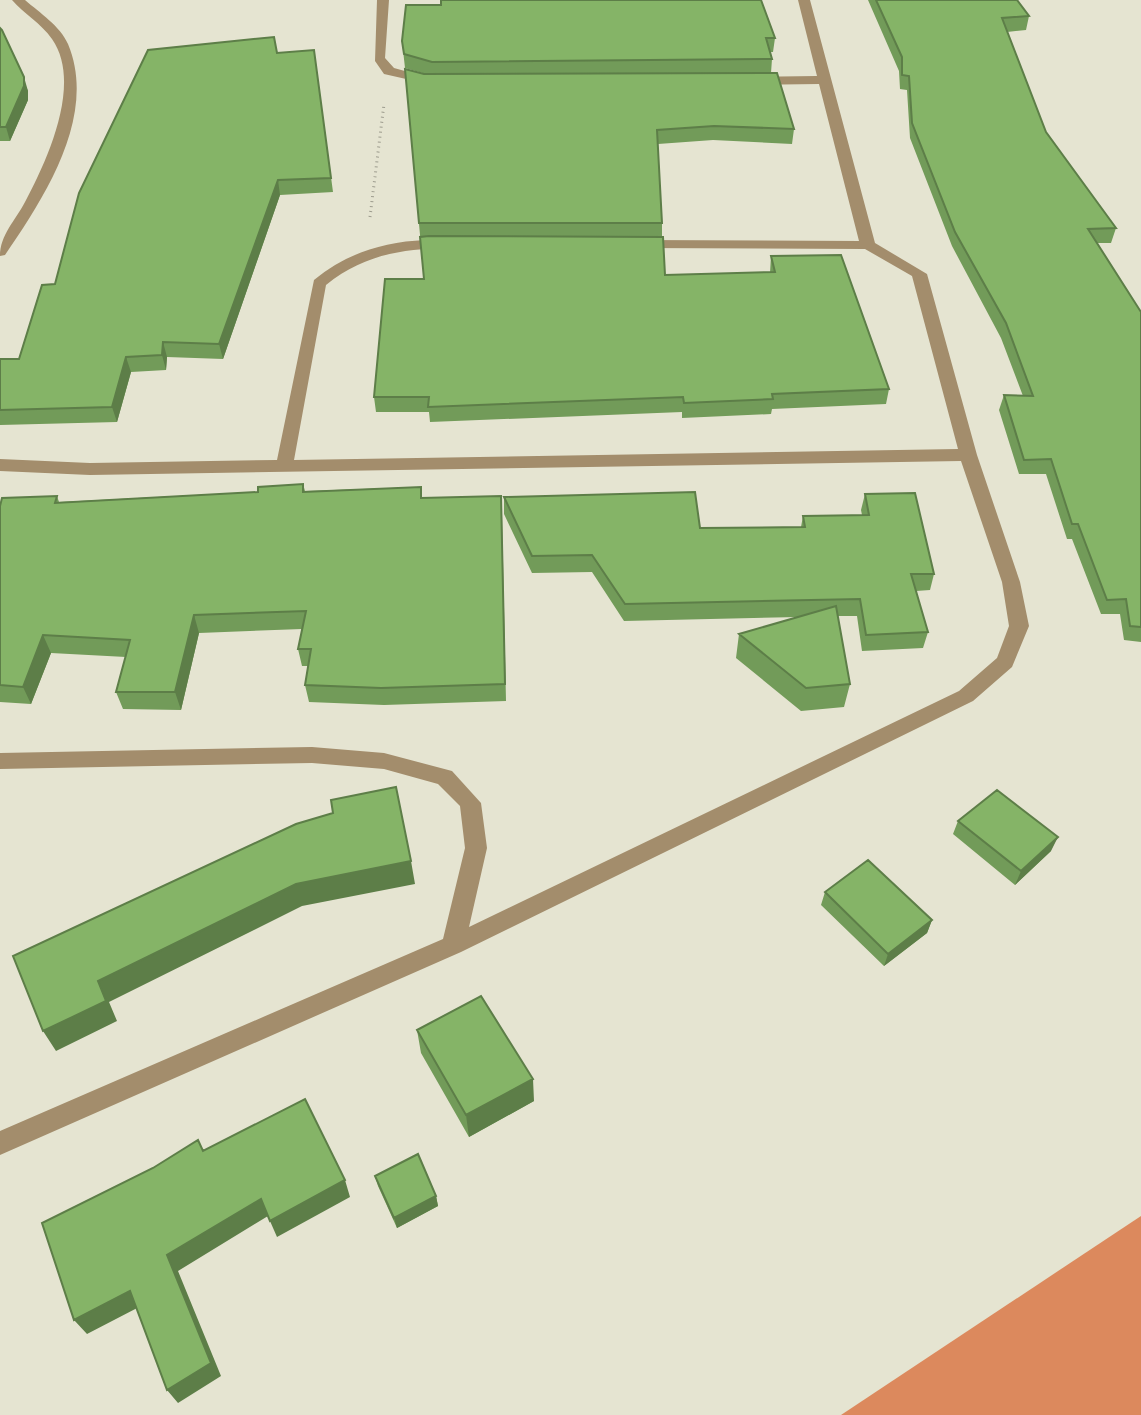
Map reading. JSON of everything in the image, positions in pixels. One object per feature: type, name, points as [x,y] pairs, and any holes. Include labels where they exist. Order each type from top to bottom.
[{"type":"street","points":[[0,252],[50,167],[69,110],[71,73],[60,40],[18,0]]},
{"type":"street","points":[[383,0],[379,58],[389,71],[407,79],[448,83]]},
{"type":"street","points":[[804,0],[868,245]]},
{"type":"street","points":[[730,81],[823,80]]},
{"type":"street","points":[[285,464],[319,283],[340,264],[365,253],[395,246],[461,244]]},
{"type":"street","points":[[0,1143],[453,945],[966,696],[1005,662],[1019,626],[1011,582],[968,455],[919,274],[868,245],[618,244]]},
{"type":"street","points":[[0,465],[90,469],[968,455]]},
{"type":"street","points":[[0,761],[312,755],[384,761],[445,777],[470,803],[476,848],[453,945]]},
{"type":"path","points":[[365,253],[389,71]]},
{"type":"shaded area","points":[[1141,1216],[1141,1415],[841,1415]]},
{"type":"building","points":[[441,0],[761,0],[775,38],[766,38],[772,59],[432,62],[404,54],[402,41],[406,5],[441,5]]},
{"type":"building","points":[[876,0],[1017,0],[1029,16],[1002,18],[1046,132],[1116,228],[1088,229],[1141,312],[1141,627],[1130,626],[1126,599],[1107,600],[1078,524],[1072,524],[1051,459],[1024,460],[1004,395],[1033,396],[1006,323],[955,232],[912,123],[909,76],[902,75],[902,57]]},
{"type":"building","points":[[0,28],[24,77],[24,86],[6,127],[0,127]]},
{"type":"building","points":[[274,37],[277,53],[314,50],[331,178],[278,180],[219,344],[163,342],[162,355],[126,357],[112,407],[0,410],[0,359],[19,359],[42,285],[55,284],[79,193],[148,50]]},
{"type":"building","points":[[405,69],[424,74],[777,73],[794,129],[714,126],[657,130],[662,223],[419,223]]},
{"type":"building","points":[[420,237],[663,237],[665,275],[775,272],[771,256],[841,255],[889,389],[772,394],[773,399],[684,403],[683,397],[428,407],[429,397],[374,397],[385,279],[424,279]]},
{"type":"building","points":[[303,484],[303,492],[421,487],[421,498],[501,496],[505,684],[381,688],[305,685],[311,649],[298,649],[306,611],[194,615],[175,692],[116,692],[130,640],[43,635],[23,687],[0,685],[2,498],[57,496],[55,503],[258,492],[258,487]]},
{"type":"building","points":[[695,492],[700,528],[805,527],[803,516],[869,515],[865,494],[915,493],[934,574],[911,574],[928,632],[866,635],[860,599],[625,604],[592,555],[532,556],[504,497]]},
{"type":"building","points":[[836,606],[850,684],[806,688],[739,634]]},
{"type":"building","points":[[396,787],[411,861],[296,884],[98,981],[106,1001],[43,1031],[13,956],[296,824],[333,813],[331,800]]},
{"type":"building","points":[[997,790],[1058,837],[1021,871],[958,821]]},
{"type":"building","points":[[868,860],[932,920],[888,954],[825,892]]},
{"type":"building","points":[[481,996],[533,1079],[466,1115],[417,1030]]},
{"type":"building","points":[[305,1099],[345,1180],[270,1221],[261,1199],[167,1255],[211,1363],[167,1390],[130,1291],[74,1320],[42,1223],[153,1168],[198,1140],[203,1151]]},
{"type":"building","points":[[418,1154],[436,1196],[394,1218],[375,1176]]}]
